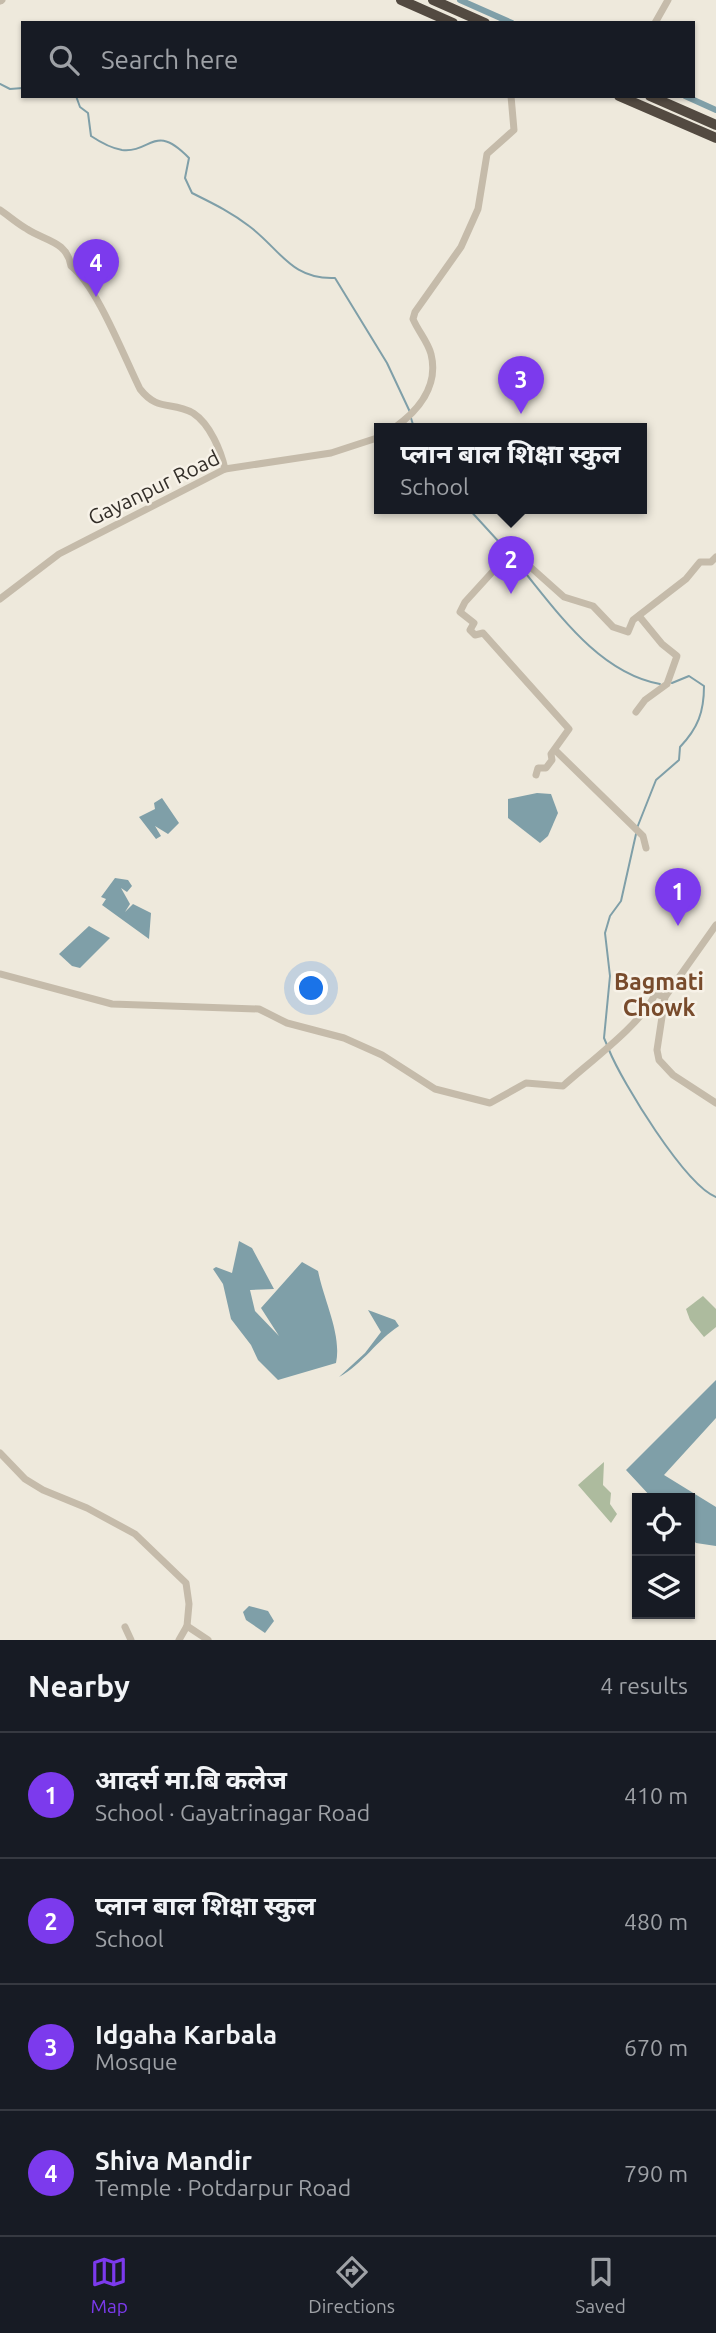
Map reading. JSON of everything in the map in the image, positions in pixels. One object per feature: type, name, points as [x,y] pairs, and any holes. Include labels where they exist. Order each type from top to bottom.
[{"type":"highway","points":[[401,0],[448,21]]},
{"type":"highway","points":[[433,0],[480,21]]},
{"type":"highway","points":[[624,98],[716,138]]},
{"type":"highway","points":[[655,98],[716,125]]},
{"type":"street","points":[[656,21],[668,0]]},
{"type":"street","points":[[400,423],[424,401],[433,366],[431,351],[413,319],[415,312],[461,247],[478,209],[487,154],[514,130],[510,98]]},
{"type":"street","points":[[0,210],[30,231],[52,239],[70,256],[71,266],[80,273],[92,293],[140,389],[150,402],[194,414],[220,448],[225,469]]},
{"type":"street","name":"Gayanpur Road","points":[[0,599],[59,554],[225,469],[331,453],[374,439]]},
{"type":"street","points":[[536,775],[538,768],[546,768],[552,760],[551,754],[569,729],[499,649],[483,634],[475,635],[470,630],[474,623],[460,612],[465,601],[510,554],[517,555],[564,597],[598,610],[613,627],[628,632],[633,620],[686,579],[700,562],[710,562],[716,557]]},
{"type":"street","points":[[636,712],[645,700],[667,684],[677,656],[659,641],[639,616]]},
{"type":"street","points":[[555,750],[643,836],[646,848]]},
{"type":"street","points":[[716,925],[665,996],[657,1050],[659,1060],[673,1075],[716,1103]]},
{"type":"street","points":[[0,974],[112,1004],[259,1009],[287,1023],[344,1038],[382,1055],[435,1088],[489,1103],[526,1083],[563,1087],[652,1003],[655,994],[665,996]]},
{"type":"street","points":[[0,1453],[25,1479],[43,1490],[87,1508],[135,1534],[186,1583],[189,1604],[187,1626],[179,1640]]},
{"type":"street","points":[[187,1626],[208,1640]]},
{"type":"street","points":[[125,1627],[131,1640]]},
{"type":"green space","points":[[703,1296],[716,1309],[716,1327],[704,1337],[690,1320],[686,1309]]},
{"type":"green space","points":[[604,1462],[603,1485],[611,1493],[610,1504],[617,1514],[611,1523],[578,1485]]},
{"type":"water","points":[[537,793],[551,794],[558,813],[548,836],[540,843],[508,818],[508,799]]},
{"type":"water","points":[[162,798],[179,823],[168,834],[155,826],[161,836],[156,839],[139,817],[155,809],[154,803]]},
{"type":"water","points":[[115,878],[128,880],[132,886],[127,892],[121,888],[130,904],[125,912],[133,904],[151,913],[149,939],[102,905],[106,899],[101,897]]},
{"type":"water","points":[[89,926],[110,938],[80,968],[72,966],[59,954]]},
{"type":"water","points":[[239,1241],[252,1248],[274,1289],[250,1290],[255,1311],[279,1336],[261,1308],[302,1262],[318,1271],[335,1329],[336,1363],[278,1380],[258,1360],[251,1345],[231,1319],[223,1284],[213,1269],[216,1267],[232,1273]]},
{"type":"water","points":[[368,1310],[395,1320],[399,1326],[339,1377],[365,1353],[381,1332]]},
{"type":"water","points":[[716,1380],[716,1418],[664,1475],[693,1493],[647,1493],[626,1470]]},
{"type":"water","points":[[695,1494],[716,1507],[716,1546],[696,1543]]},
{"type":"water","points":[[249,1606],[268,1611],[274,1621],[265,1633],[246,1620],[243,1612]]},
{"type":"waterway","points":[[460,0],[507,21]]},
{"type":"waterway","points":[[0,84],[10,89],[21,88]]},
{"type":"waterway","points":[[77,98],[80,107],[88,113],[91,136],[122,150],[132,150],[160,140],[177,147],[189,158],[185,178],[192,193],[242,221],[287,261],[307,274],[335,278],[387,363],[410,412]]},
{"type":"waterway","points":[[689,98],[716,110]]},
{"type":"waterway","points":[[411,418],[412,423]]},
{"type":"waterway","points":[[473,514],[510,554]]},
{"type":"waterway","points":[[513,558],[560,615],[595,651],[615,666],[660,684]]},
{"type":"waterway","points":[[637,828],[656,780],[679,760],[680,747],[696,726],[703,704],[704,686],[689,676],[672,683]]},
{"type":"waterway","points":[[607,1045],[604,1038],[610,976],[605,933],[610,916],[621,901],[636,834]]},
{"type":"waterway","points":[[609,1050],[640,1107],[672,1154],[703,1189],[716,1197]]},
{"type":"place","name":"Shiva Mandir","points":[[96,297]]},
{"type":"place","name":"Idgaha Karbala","points":[[521,414]]},
{"type":"place","name":"प्लान बाल शिक्षा स्कुल","points":[[511,594]]},
{"type":"place","name":"आदर्स मा.बि कलेज","points":[[678,926]]},
{"type":"district","name":"Bagmati Chowk","points":[[659,995]]}]
